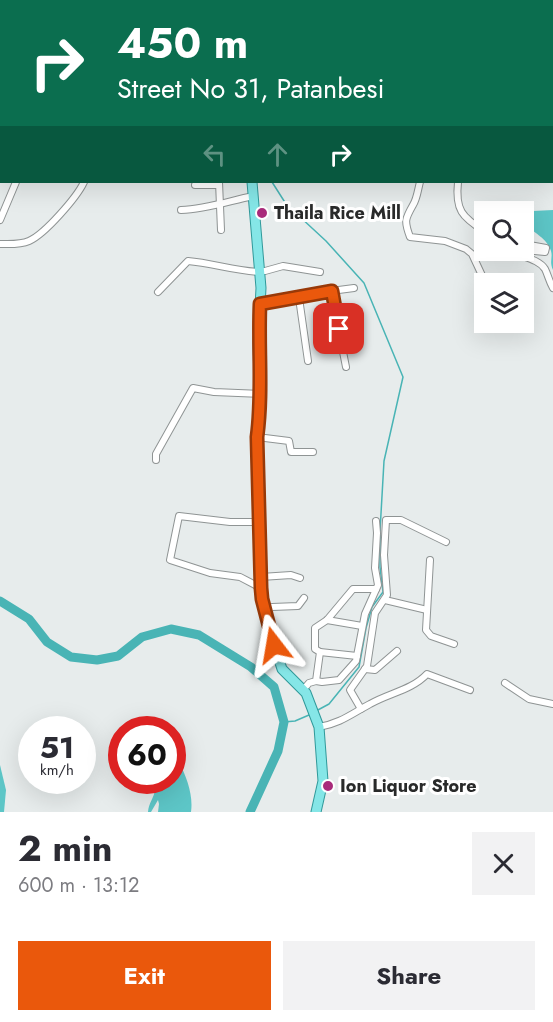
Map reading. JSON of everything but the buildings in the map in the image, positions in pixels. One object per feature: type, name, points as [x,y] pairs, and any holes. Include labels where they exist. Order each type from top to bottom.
[{"type":"main road","points":[[252,183],[260,271],[258,344],[260,416],[257,437],[261,588],[268,624],[282,669],[303,690],[311,703],[319,727],[324,781],[316,812]]},
{"type":"street","points":[[0,220],[16,183]]},
{"type":"street","points":[[0,244],[22,243],[40,234],[83,183]]},
{"type":"street","points":[[195,185],[219,183],[221,230]]},
{"type":"street","points":[[420,183],[414,205],[407,214],[410,237],[445,241],[466,249],[472,254],[480,273]]},
{"type":"street","points":[[458,183],[456,195],[461,212],[474,226]]},
{"type":"street","points":[[181,210],[204,209],[253,196]]},
{"type":"street","points":[[534,246],[546,248],[545,252],[534,252]]},
{"type":"street","points":[[158,292],[188,261],[230,266],[242,271],[264,271],[283,266],[320,272]]},
{"type":"street","points":[[534,261],[545,270],[547,279],[553,288]]},
{"type":"street","points":[[260,304],[354,288]]},
{"type":"street","points":[[332,291],[346,367]]},
{"type":"street","points":[[299,298],[308,361]]},
{"type":"street","points":[[156,457],[194,388],[214,392],[260,393]]},
{"type":"street","points":[[257,437],[289,441],[291,452],[313,452]]},
{"type":"street","points":[[260,522],[230,522],[179,516],[170,560],[210,573],[240,577],[261,588]]},
{"type":"street","points":[[361,709],[350,690],[365,669],[375,613],[385,600],[388,590],[384,555],[386,520],[401,520],[446,542]]},
{"type":"street","points":[[303,690],[309,683],[316,681],[339,681],[354,666],[362,626],[378,585],[375,567],[376,521]]},
{"type":"street","points":[[430,560],[427,632],[431,636],[454,644]]},
{"type":"street","points":[[261,577],[291,575],[300,578]]},
{"type":"street","points":[[357,656],[320,652],[315,649],[315,628],[327,620],[353,589],[376,589]]},
{"type":"street","points":[[266,612],[272,607],[298,606],[304,598]]},
{"type":"street","points":[[385,600],[427,610]]},
{"type":"street","points":[[327,620],[362,626]]},
{"type":"street","points":[[365,669],[375,670],[397,651]]},
{"type":"street","points":[[316,681],[320,652]]},
{"type":"street","points":[[319,727],[332,724],[369,704],[418,683],[427,674],[470,690]]},
{"type":"street","points":[[505,683],[529,699],[553,704]]},
{"type":"shaded area","points":[[553,210],[553,270],[549,247],[534,232],[534,211]]},
{"type":"shaded area","points":[[0,765],[6,790],[4,812],[0,812]]},
{"type":"shaded area","points":[[186,778],[191,796],[191,812],[158,812],[158,800],[151,812],[148,812],[154,795],[186,794]]},
{"type":"waterway","points":[[273,183],[286,204],[326,241],[364,283],[403,377],[384,461],[380,531]]},
{"type":"waterway","points":[[316,711],[329,704],[359,667],[372,607],[383,592],[380,535]]},
{"type":"waterway","points":[[0,601],[29,619],[47,642],[71,657],[97,660],[118,656],[142,637],[171,629],[199,635],[251,667],[274,687],[284,722],[278,751],[250,812]]},
{"type":"waterway","points":[[284,722],[295,721],[309,715]]},
{"type":"place","name":"Thaila Rice Mill","points":[[262,213]]},
{"type":"place","name":"Ion Liquor Store","points":[[328,786]]},
{"type":"route","points":[[274,645],[261,588],[257,437],[260,416],[258,344],[260,304],[332,291],[339,329]]}]
